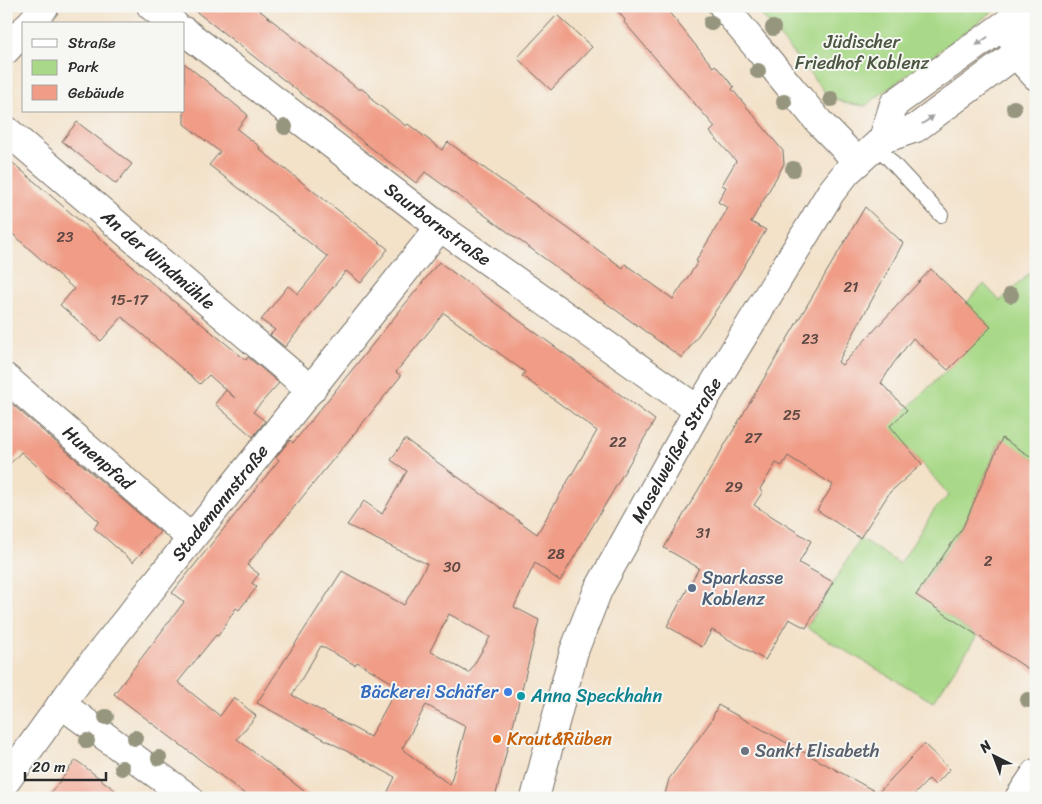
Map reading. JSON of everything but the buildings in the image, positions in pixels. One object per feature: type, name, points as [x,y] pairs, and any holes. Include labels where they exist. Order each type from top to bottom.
[{"type":"street","points":[[32,22],[44,6]]},
{"type":"street","points":[[151,6],[171,22]]},
{"type":"street","points":[[723,6],[819,122],[872,148],[916,128],[1026,47]]},
{"type":"street","points":[[1026,10],[1012,37],[1013,46],[1026,47]]},
{"type":"street","name":"Moselweißer Straße","points":[[535,798],[574,651],[598,590],[698,410],[831,192],[872,148],[894,104],[1026,10]]},
{"type":"street","points":[[6,50],[22,32]]},
{"type":"street","name":"Saurbornstraße","points":[[185,32],[440,227],[698,410]]},
{"type":"street","points":[[1026,47],[1036,76]]},
{"type":"street","name":"An der Windmühle","points":[[6,130],[311,390]]},
{"type":"street","name":"Stademannstraße","points":[[6,781],[61,704],[191,538],[440,227]]},
{"type":"street","name":"Hunenpfad","points":[[6,378],[191,538]]},
{"type":"street","points":[[61,704],[189,798]]},
{"type":"lane","points":[[872,148],[941,215]]},
{"type":"green space","name":"Jüdischer Friedhof Koblenz","points":[[754,6],[1000,6],[865,106],[844,103],[826,93]]},
{"type":"green space","points":[[1036,267],[1036,460],[1001,439],[963,527],[916,594],[977,636],[933,702],[807,628],[860,538],[900,564],[934,510],[949,495],[889,426],[991,327],[966,303],[984,284],[1000,301]]},
{"type":"place","name":"Sparkasse Koblenz","points":[[692,588]]},
{"type":"place","name":"Bäckerei Schäfer","points":[[508,692]]},
{"type":"place","name":"Anna Speckhahn","points":[[521,696]]},
{"type":"place","name":"Kraut&Rüben","points":[[497,739]]},
{"type":"place","name":"Sankt Elisabeth","points":[[745,751]]}]
